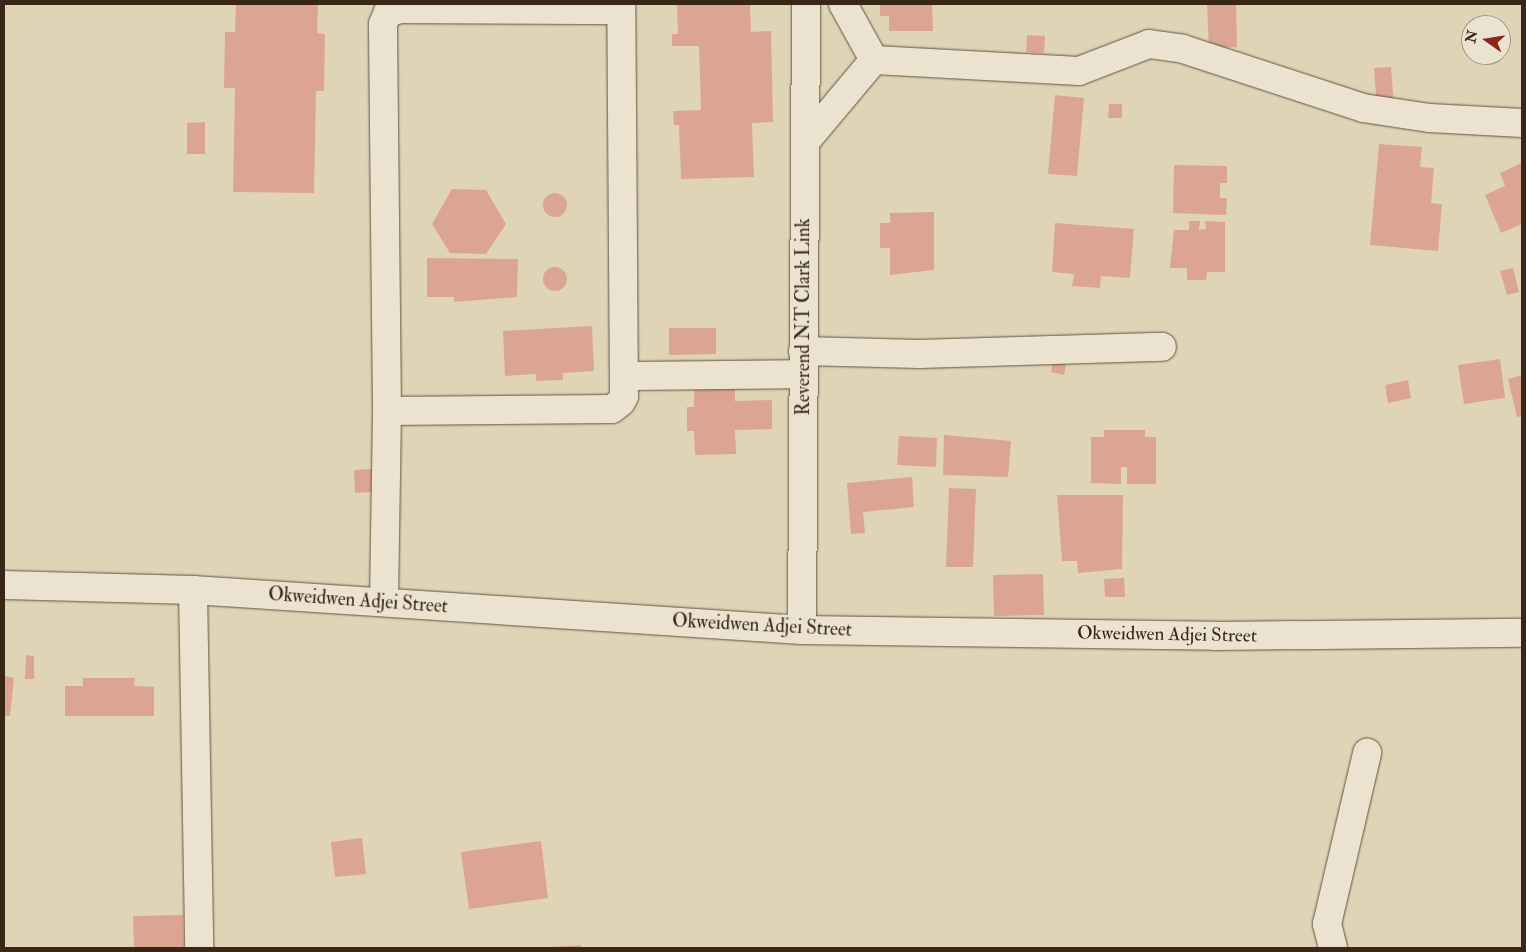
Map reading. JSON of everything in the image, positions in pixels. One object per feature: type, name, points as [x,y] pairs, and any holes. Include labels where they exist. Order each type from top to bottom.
[{"type":"street","name":"Reverend N.T Clark Link","points":[[802,630],[806,4]]},
{"type":"street","points":[[843,4],[874,60]]},
{"type":"street","points":[[384,602],[387,411],[383,24],[388,12],[621,7],[624,396],[612,409],[387,411]]},
{"type":"street","points":[[874,60],[1079,71],[1149,44],[1184,49],[1363,108],[1430,118],[1522,123]]},
{"type":"street","points":[[806,141],[874,60]]},
{"type":"street","points":[[624,376],[919,354],[1162,347]]},
{"type":"street","name":"Okweidwen Adjei Street","points":[[4,585],[193,590],[802,630],[1215,636],[1522,633]]},
{"type":"street","points":[[193,590],[198,948]]},
{"type":"street","points":[[1333,948],[1327,924],[1367,753]]},
{"type":"building","points":[[236,4],[318,4],[317,33],[325,34],[324,91],[316,91],[314,193],[233,192],[235,88],[224,88],[225,32],[235,32]]},
{"type":"building","points":[[677,4],[750,4],[751,32],[771,31],[773,122],[752,123],[754,177],[681,179],[679,125],[674,125],[673,111],[701,110],[699,46],[672,46],[672,34],[678,34]]},
{"type":"building","points":[[880,4],[932,4],[933,31],[889,31],[889,16],[880,16]]},
{"type":"building","points":[[1207,4],[1236,4],[1237,47],[1209,48]]},
{"type":"building","points":[[1027,35],[1045,36],[1044,53],[1026,52]]},
{"type":"building","points":[[1391,67],[1394,107],[1377,108],[1374,68]]},
{"type":"building","points":[[1055,95],[1084,98],[1077,176],[1048,174]]},
{"type":"building","points":[[1109,104],[1122,104],[1122,118],[1108,118]]},
{"type":"building","points":[[205,122],[205,154],[187,154],[187,123]]},
{"type":"building","points":[[1379,144],[1422,147],[1420,167],[1434,168],[1431,203],[1442,204],[1438,251],[1370,245]]},
{"type":"building","points":[[1522,163],[1522,224],[1501,233],[1485,195],[1505,186],[1500,173]]},
{"type":"building","points":[[1174,165],[1227,166],[1227,183],[1220,183],[1220,198],[1227,198],[1226,215],[1173,213]]},
{"type":"building","points":[[452,189],[486,190],[506,224],[486,254],[450,253],[432,224]]},
{"type":"building","points":[[555,193],[563,197],[567,205],[563,213],[555,217],[547,213],[543,205],[547,197]]},
{"type":"building","points":[[934,212],[934,270],[890,275],[890,248],[880,248],[880,223],[890,223],[890,213]]},
{"type":"building","points":[[1189,221],[1200,221],[1199,230],[1206,229],[1205,221],[1225,222],[1225,272],[1207,272],[1206,280],[1187,280],[1187,268],[1170,268],[1174,230],[1189,230]]},
{"type":"building","points":[[1055,223],[1134,229],[1130,278],[1101,276],[1100,288],[1072,286],[1074,274],[1052,272]]},
{"type":"building","points":[[427,258],[518,259],[517,297],[454,302],[454,297],[427,297]]},
{"type":"building","points":[[555,267],[560,268],[566,274],[566,284],[560,290],[555,291],[550,290],[544,284],[543,279],[544,274],[550,268]]},
{"type":"building","points":[[1513,268],[1519,292],[1507,295],[1500,271]]},
{"type":"building","points":[[592,326],[594,371],[563,373],[563,380],[536,381],[536,374],[505,376],[503,331]]},
{"type":"building","points":[[669,328],[716,328],[716,354],[669,355]]},
{"type":"building","points":[[1053,358],[1067,361],[1064,375],[1051,372]]},
{"type":"building","points":[[1500,359],[1505,398],[1464,404],[1458,365]]},
{"type":"building","points":[[1522,375],[1522,416],[1517,417],[1508,379]]},
{"type":"building","points":[[1408,380],[1411,398],[1388,403],[1385,385]]},
{"type":"building","points":[[694,389],[735,389],[735,401],[772,400],[772,429],[735,430],[736,454],[695,455],[694,431],[687,431],[687,407],[694,407]]},
{"type":"building","points":[[1104,430],[1145,430],[1145,437],[1156,437],[1156,484],[1127,484],[1127,467],[1121,467],[1121,484],[1091,483],[1091,437],[1104,437]]},
{"type":"building","points":[[944,435],[1011,441],[1008,477],[943,475]]},
{"type":"building","points":[[899,436],[937,438],[936,467],[897,465]]},
{"type":"building","points":[[372,469],[372,492],[355,493],[354,470]]},
{"type":"building","points":[[912,477],[914,507],[863,512],[865,533],[851,534],[847,483]]},
{"type":"building","points":[[949,488],[976,489],[973,567],[946,567]]},
{"type":"building","points":[[1057,495],[1123,495],[1122,569],[1078,573],[1077,561],[1062,561]]},
{"type":"building","points":[[1043,574],[1044,615],[994,616],[993,575]]},
{"type":"building","points":[[1124,578],[1125,597],[1105,597],[1104,579]]},
{"type":"building","points":[[26,655],[34,656],[34,679],[25,679]]},
{"type":"building","points":[[4,676],[14,678],[10,716],[4,716]]},
{"type":"building","points":[[83,678],[135,678],[134,686],[154,687],[154,716],[65,716],[65,686],[83,686]]},
{"type":"building","points":[[362,838],[366,874],[335,877],[331,842]]},
{"type":"building","points":[[541,841],[548,898],[469,909],[461,852]]},
{"type":"building","points":[[183,915],[184,948],[134,948],[133,916]]},
{"type":"building","points":[[581,945],[581,948],[551,948],[551,947]]}]
